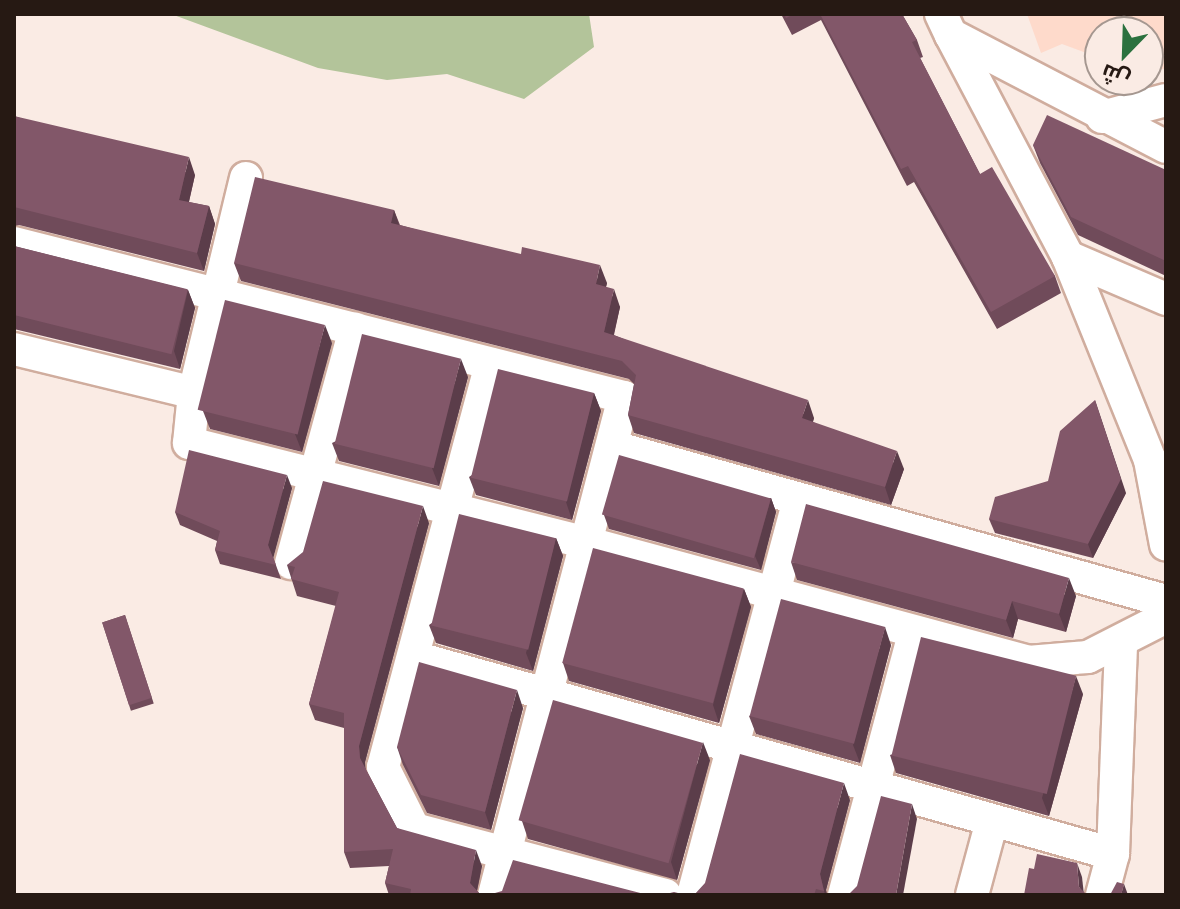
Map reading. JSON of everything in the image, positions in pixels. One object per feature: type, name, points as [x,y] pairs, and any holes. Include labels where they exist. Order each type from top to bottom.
[{"type":"street","points":[[946,24],[1102,117],[1166,147]]},
{"type":"street","points":[[946,24],[1068,257],[1150,460],[1166,545]]},
{"type":"street","points":[[1102,117],[1166,100]]},
{"type":"street","points":[[246,178],[194,393],[189,443],[588,543],[1028,662],[1088,657],[1121,645],[1166,617]]},
{"type":"street","points":[[14,243],[624,397],[614,447],[494,895]]},
{"type":"street","points":[[1068,257],[1166,299]]},
{"type":"street","points":[[291,563],[355,329]]},
{"type":"street","points":[[14,349],[194,393]]},
{"type":"street","points":[[491,364],[455,510],[383,767],[414,829],[666,895]]},
{"type":"street","points":[[614,447],[1166,601]]},
{"type":"street","points":[[693,895],[777,595],[799,500]]},
{"type":"street","points":[[844,895],[914,633]]},
{"type":"street","points":[[1102,895],[1113,854],[1121,645]]},
{"type":"street","points":[[414,657],[1113,854]]},
{"type":"street","points":[[972,895],[992,821]]},
{"type":"shaded area","points":[[1027,14],[1166,14],[1164,69],[1164,16],[1084,16],[1084,52],[1062,44],[1041,53]]},
{"type":"green space","points":[[171,14],[589,14],[594,47],[524,99],[447,74],[387,80],[318,68]]},
{"type":"building","points":[[820,14],[902,14],[917,40],[912,42],[980,174],[992,167],[1055,276],[991,312],[908,166],[901,169]]},
{"type":"building","points":[[1047,115],[1166,170],[1166,261],[1071,217],[1033,145]]},
{"type":"building","points":[[14,116],[189,157],[179,200],[209,206],[197,253],[14,207]]},
{"type":"building","points":[[255,177],[394,210],[391,223],[521,254],[522,247],[600,265],[596,284],[614,289],[604,332],[808,400],[802,418],[897,451],[885,487],[628,415],[636,375],[622,361],[234,263]]},
{"type":"building","points":[[14,246],[188,289],[171,354],[14,315]]},
{"type":"building","points":[[225,300],[325,325],[298,435],[198,410]]},
{"type":"building","points":[[362,334],[461,359],[434,468],[335,444]]},
{"type":"building","points":[[498,369],[594,393],[567,502],[471,478]]},
{"type":"building","points":[[1095,400],[1121,479],[1088,544],[989,519],[995,497],[1048,481],[1060,431]]},
{"type":"building","points":[[189,450],[287,475],[268,545],[276,565],[215,550],[220,531],[175,512]]},
{"type":"building","points":[[619,455],[771,499],[754,558],[602,515]]},
{"type":"building","points":[[323,481],[423,506],[359,746],[360,758],[397,828],[476,850],[470,883],[481,895],[410,895],[411,889],[385,883],[393,849],[344,852],[344,713],[309,704],[339,592],[291,579],[295,567],[287,565],[303,552]]},
{"type":"building","points":[[806,504],[1069,578],[1059,614],[1012,601],[1006,620],[791,562]]},
{"type":"building","points":[[459,514],[556,538],[528,650],[431,626]]},
{"type":"building","points":[[593,548],[744,588],[713,703],[562,663]]},
{"type":"building","points":[[781,599],[885,627],[854,744],[750,716]]},
{"type":"building","points":[[125,615],[152,698],[129,705],[102,622]]},
{"type":"building","points":[[921,637],[1076,676],[1047,794],[891,755]]},
{"type":"building","points":[[419,662],[517,690],[485,812],[421,795],[397,747]]},
{"type":"building","points":[[553,700],[703,743],[669,863],[519,820]]},
{"type":"building","points":[[740,754],[844,783],[820,874],[824,891],[816,889],[814,895],[694,895],[705,883]]},
{"type":"building","points":[[881,796],[912,804],[896,895],[848,895],[857,886]]},
{"type":"building","points":[[1037,854],[1077,863],[1079,887],[1087,895],[1024,895],[1029,868],[1034,869]]},
{"type":"building","points":[[513,860],[648,895],[488,895],[502,891]]},
{"type":"building","points":[[1117,882],[1124,884],[1121,895],[1110,895]]}]
